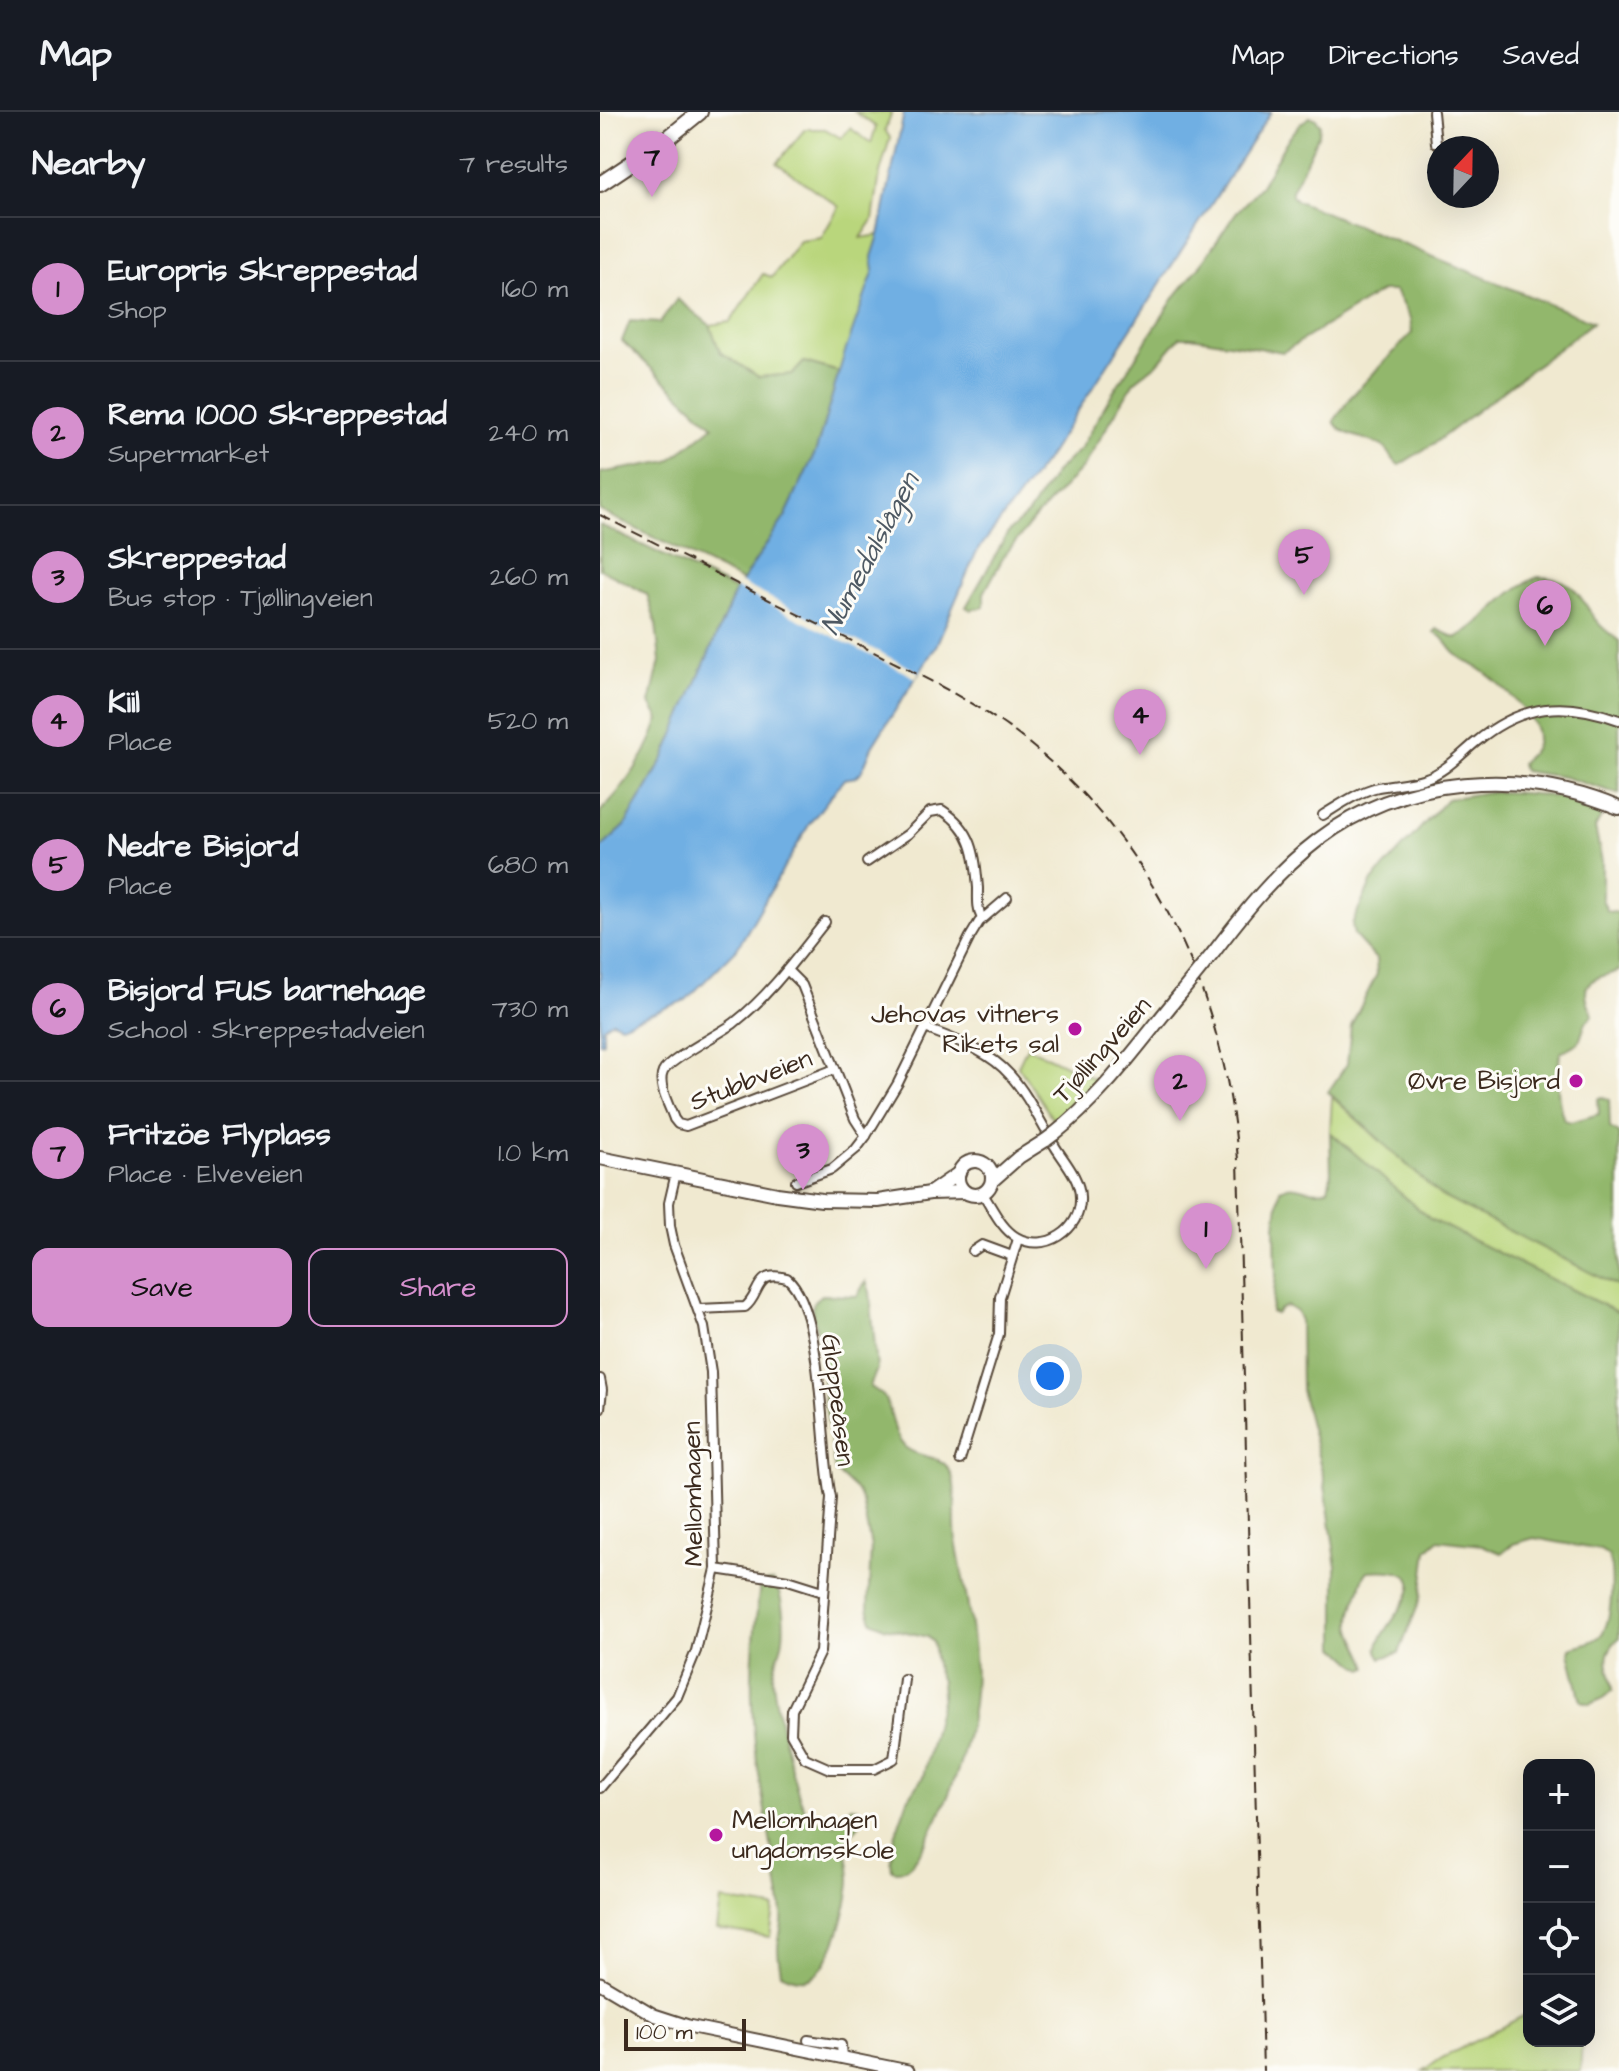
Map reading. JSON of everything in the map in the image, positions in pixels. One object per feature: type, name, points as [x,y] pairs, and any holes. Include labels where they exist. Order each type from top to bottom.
[{"type":"highway","points":[[600,173],[690,112]]},
{"type":"highway","points":[[600,184],[700,112]]},
{"type":"main road","name":"Tjøllingveien","points":[[993,1180],[1092,1100],[1254,901],[1302,853],[1346,821],[1392,801],[1437,788],[1504,782],[1556,788],[1619,808]]},
{"type":"main road","name":"Tjøllingveien","points":[[983,1163],[1019,1157]]},
{"type":"main road","points":[[600,1158],[777,1194],[822,1200],[878,1201],[930,1193],[965,1192],[974,1196],[990,1188],[993,1180],[991,1171],[983,1163],[968,1163],[930,1193]]},
{"type":"main road","points":[[959,1173],[959,1184],[965,1192]]},
{"type":"main road","points":[[600,1983],[633,2004],[670,2021],[908,2071]]},
{"type":"street","points":[[1433,112],[1435,136]]},
{"type":"street","points":[[1323,815],[1375,788],[1427,778],[1485,734],[1528,713],[1551,707],[1571,708],[1619,720]]},
{"type":"street","points":[[867,862],[908,834],[930,812],[942,810],[958,821],[967,833],[976,871],[978,911],[982,919]]},
{"type":"street","points":[[796,1182],[832,1169],[866,1136],[884,1109],[970,937],[982,919],[1007,898]]},
{"type":"street","points":[[825,922],[787,970],[802,985],[855,1119],[866,1136]]},
{"type":"street","name":"Stubbveien","points":[[787,970],[735,1023],[665,1068],[661,1085],[674,1119],[682,1126],[692,1125],[835,1069]]},
{"type":"street","points":[[925,1028],[973,1048],[1009,1074],[1078,1185],[1079,1207],[1074,1222],[1063,1234],[1044,1243],[1030,1243],[1007,1231],[983,1194]]},
{"type":"street","name":"Mellomhagen","points":[[600,1788],[677,1697],[696,1651],[716,1569],[711,1372],[698,1309],[670,1226],[669,1203],[676,1173]]},
{"type":"street","points":[[960,1460],[999,1334],[1000,1297],[1018,1239]]},
{"type":"street","points":[[973,1251],[982,1245],[1012,1256]]},
{"type":"street","name":"Gloppeåsen","points":[[698,1309],[745,1307],[768,1277],[787,1278],[799,1293],[817,1354],[831,1497],[820,1652],[792,1710],[791,1734],[805,1758],[830,1769],[874,1769],[894,1759],[904,1679]]},
{"type":"street","points":[[600,1379],[600,1408]]},
{"type":"street","points":[[716,1569],[788,1580],[823,1591]]},
{"type":"street","points":[[808,2040],[841,2045],[842,2058]]},
{"type":"green space","points":[[855,112],[892,112],[885,130],[890,138],[880,173],[873,220],[861,238],[879,235],[872,257],[874,270],[839,372],[804,362],[793,374],[759,377],[720,352],[710,325],[730,322],[763,274],[772,277],[800,241],[821,238],[839,207],[777,163],[805,129],[825,129],[841,138],[850,128],[871,143],[876,127]]},
{"type":"green space","points":[[1310,117],[1320,124],[1319,134],[1292,191],[1297,201],[1593,322],[1436,442],[1399,465],[1382,446],[1348,434],[1334,421],[1351,397],[1412,333],[1410,319],[1395,291],[1382,291],[1283,352],[1180,337],[1157,364],[1134,382],[1083,467],[1004,556],[984,593],[984,607],[971,610],[966,607],[1009,531],[1028,514],[1055,473],[1080,449],[1176,295],[1235,214],[1261,186],[1286,142]]},
{"type":"green space","points":[[677,299],[710,325],[720,352],[759,377],[793,374],[804,362],[839,372],[816,451],[785,517],[742,581],[600,511],[600,473],[669,461],[713,426],[622,341],[630,321],[660,323]]},
{"type":"green space","points":[[600,525],[736,590],[664,758],[625,826],[600,849],[600,812],[635,769],[659,719],[650,703],[660,661],[656,624],[647,594],[600,569]]},
{"type":"green space","points":[[1538,577],[1568,584],[1597,622],[1619,641],[1619,794],[1564,777],[1523,771],[1521,763],[1532,752],[1537,741],[1531,720],[1498,683],[1459,656],[1434,633],[1436,629],[1456,638],[1516,590]]},
{"type":"green space","points":[[1488,792],[1565,799],[1592,809],[1601,817],[1595,828],[1602,861],[1602,899],[1607,911],[1619,913],[1619,971],[1594,980],[1586,988],[1593,1015],[1586,1022],[1579,1042],[1560,1053],[1558,1086],[1564,1120],[1571,1122],[1599,1114],[1598,1099],[1609,1099],[1610,1128],[1619,1133],[1619,1287],[1441,1196],[1328,1092],[1347,1064],[1351,1026],[1377,974],[1376,959],[1354,935],[1352,924],[1372,881],[1447,799]]},
{"type":"green space","points":[[1027,1047],[1099,1081],[1055,1122],[1018,1066]]},
{"type":"green space","points":[[1332,1097],[1441,1196],[1619,1287],[1619,1313],[1430,1219],[1418,1210],[1330,1132]]},
{"type":"green space","points":[[1330,1132],[1430,1219],[1619,1313],[1619,1638],[1607,1657],[1613,1690],[1604,1698],[1590,1704],[1581,1701],[1569,1653],[1570,1648],[1600,1636],[1608,1620],[1611,1573],[1608,1555],[1600,1550],[1534,1538],[1513,1544],[1501,1553],[1482,1545],[1438,1540],[1427,1550],[1421,1598],[1399,1653],[1381,1658],[1377,1651],[1411,1586],[1408,1577],[1395,1572],[1368,1571],[1353,1607],[1351,1625],[1368,1667],[1364,1669],[1336,1647],[1336,1561],[1324,1479],[1301,1390],[1300,1318],[1287,1306],[1276,1314],[1271,1312],[1276,1277],[1275,1226],[1280,1189],[1328,1189],[1331,1175]]},
{"type":"green space","points":[[866,1281],[870,1292],[877,1369],[870,1386],[884,1397],[897,1435],[905,1447],[937,1459],[951,1473],[956,1540],[974,1655],[973,1704],[964,1752],[956,1775],[920,1852],[908,1867],[898,1871],[892,1870],[891,1859],[895,1836],[908,1799],[923,1777],[942,1696],[941,1681],[933,1642],[928,1637],[884,1627],[872,1621],[868,1608],[871,1547],[857,1491],[835,1471],[824,1397],[822,1352],[812,1309],[814,1301],[821,1295],[857,1296]]},
{"type":"green space","points":[[774,1582],[782,1605],[783,1632],[774,1670],[774,1688],[785,1744],[801,1800],[811,1816],[827,1823],[836,1824],[851,1806],[858,1808],[862,1814],[862,1821],[846,1841],[849,1889],[838,1936],[823,1965],[815,1975],[805,1979],[781,1973],[778,1949],[782,1913],[753,1728],[755,1629],[760,1585]]},
{"type":"green space","points":[[721,1900],[774,1908],[770,1937],[717,1929]]},
{"type":"green space","points":[[1523,2016],[1523,2047],[1582,2047],[1580,2071],[1423,2071]]},
{"type":"water","name":"Numedalslågen","points":[[904,112],[1271,112],[1046,460],[976,553],[936,646],[872,747],[862,771],[856,777],[844,779],[810,823],[737,949],[686,1000],[621,1025],[612,1021],[603,1027],[603,1042],[600,1043],[600,849],[625,826],[664,758],[736,590],[785,517],[816,451],[844,355],[874,270],[872,257]]},
{"type":"pier","points":[[737,581],[919,672],[916,678],[734,587]]},
{"type":"railway","points":[[600,515],[943,687],[1006,726],[1072,782],[1112,828],[1147,876],[1176,928],[1218,1040],[1238,1160],[1263,2071]]},
{"type":"place","name":"Fritzöe Flyplass","points":[[652,197]]},
{"type":"place","name":"Nedre Bisjord","points":[[1304,595]]},
{"type":"place","name":"Bisjord FUS barnehage","points":[[1545,646]]},
{"type":"place","name":"Kiil","points":[[1140,755]]},
{"type":"place","name":"Jehovas vitners Rikets sal","points":[[1075,1029]]},
{"type":"place","name":"Øvre Bisjord","points":[[1576,1081]]},
{"type":"place","name":"Rema 1000 Skreppestad","points":[[1180,1121]]},
{"type":"place","name":"Skreppestad","points":[[803,1190]]},
{"type":"place","name":"Europris Skreppestad","points":[[1206,1269]]},
{"type":"place","name":"Mellomhagen ungdomsskole","points":[[716,1835]]}]
